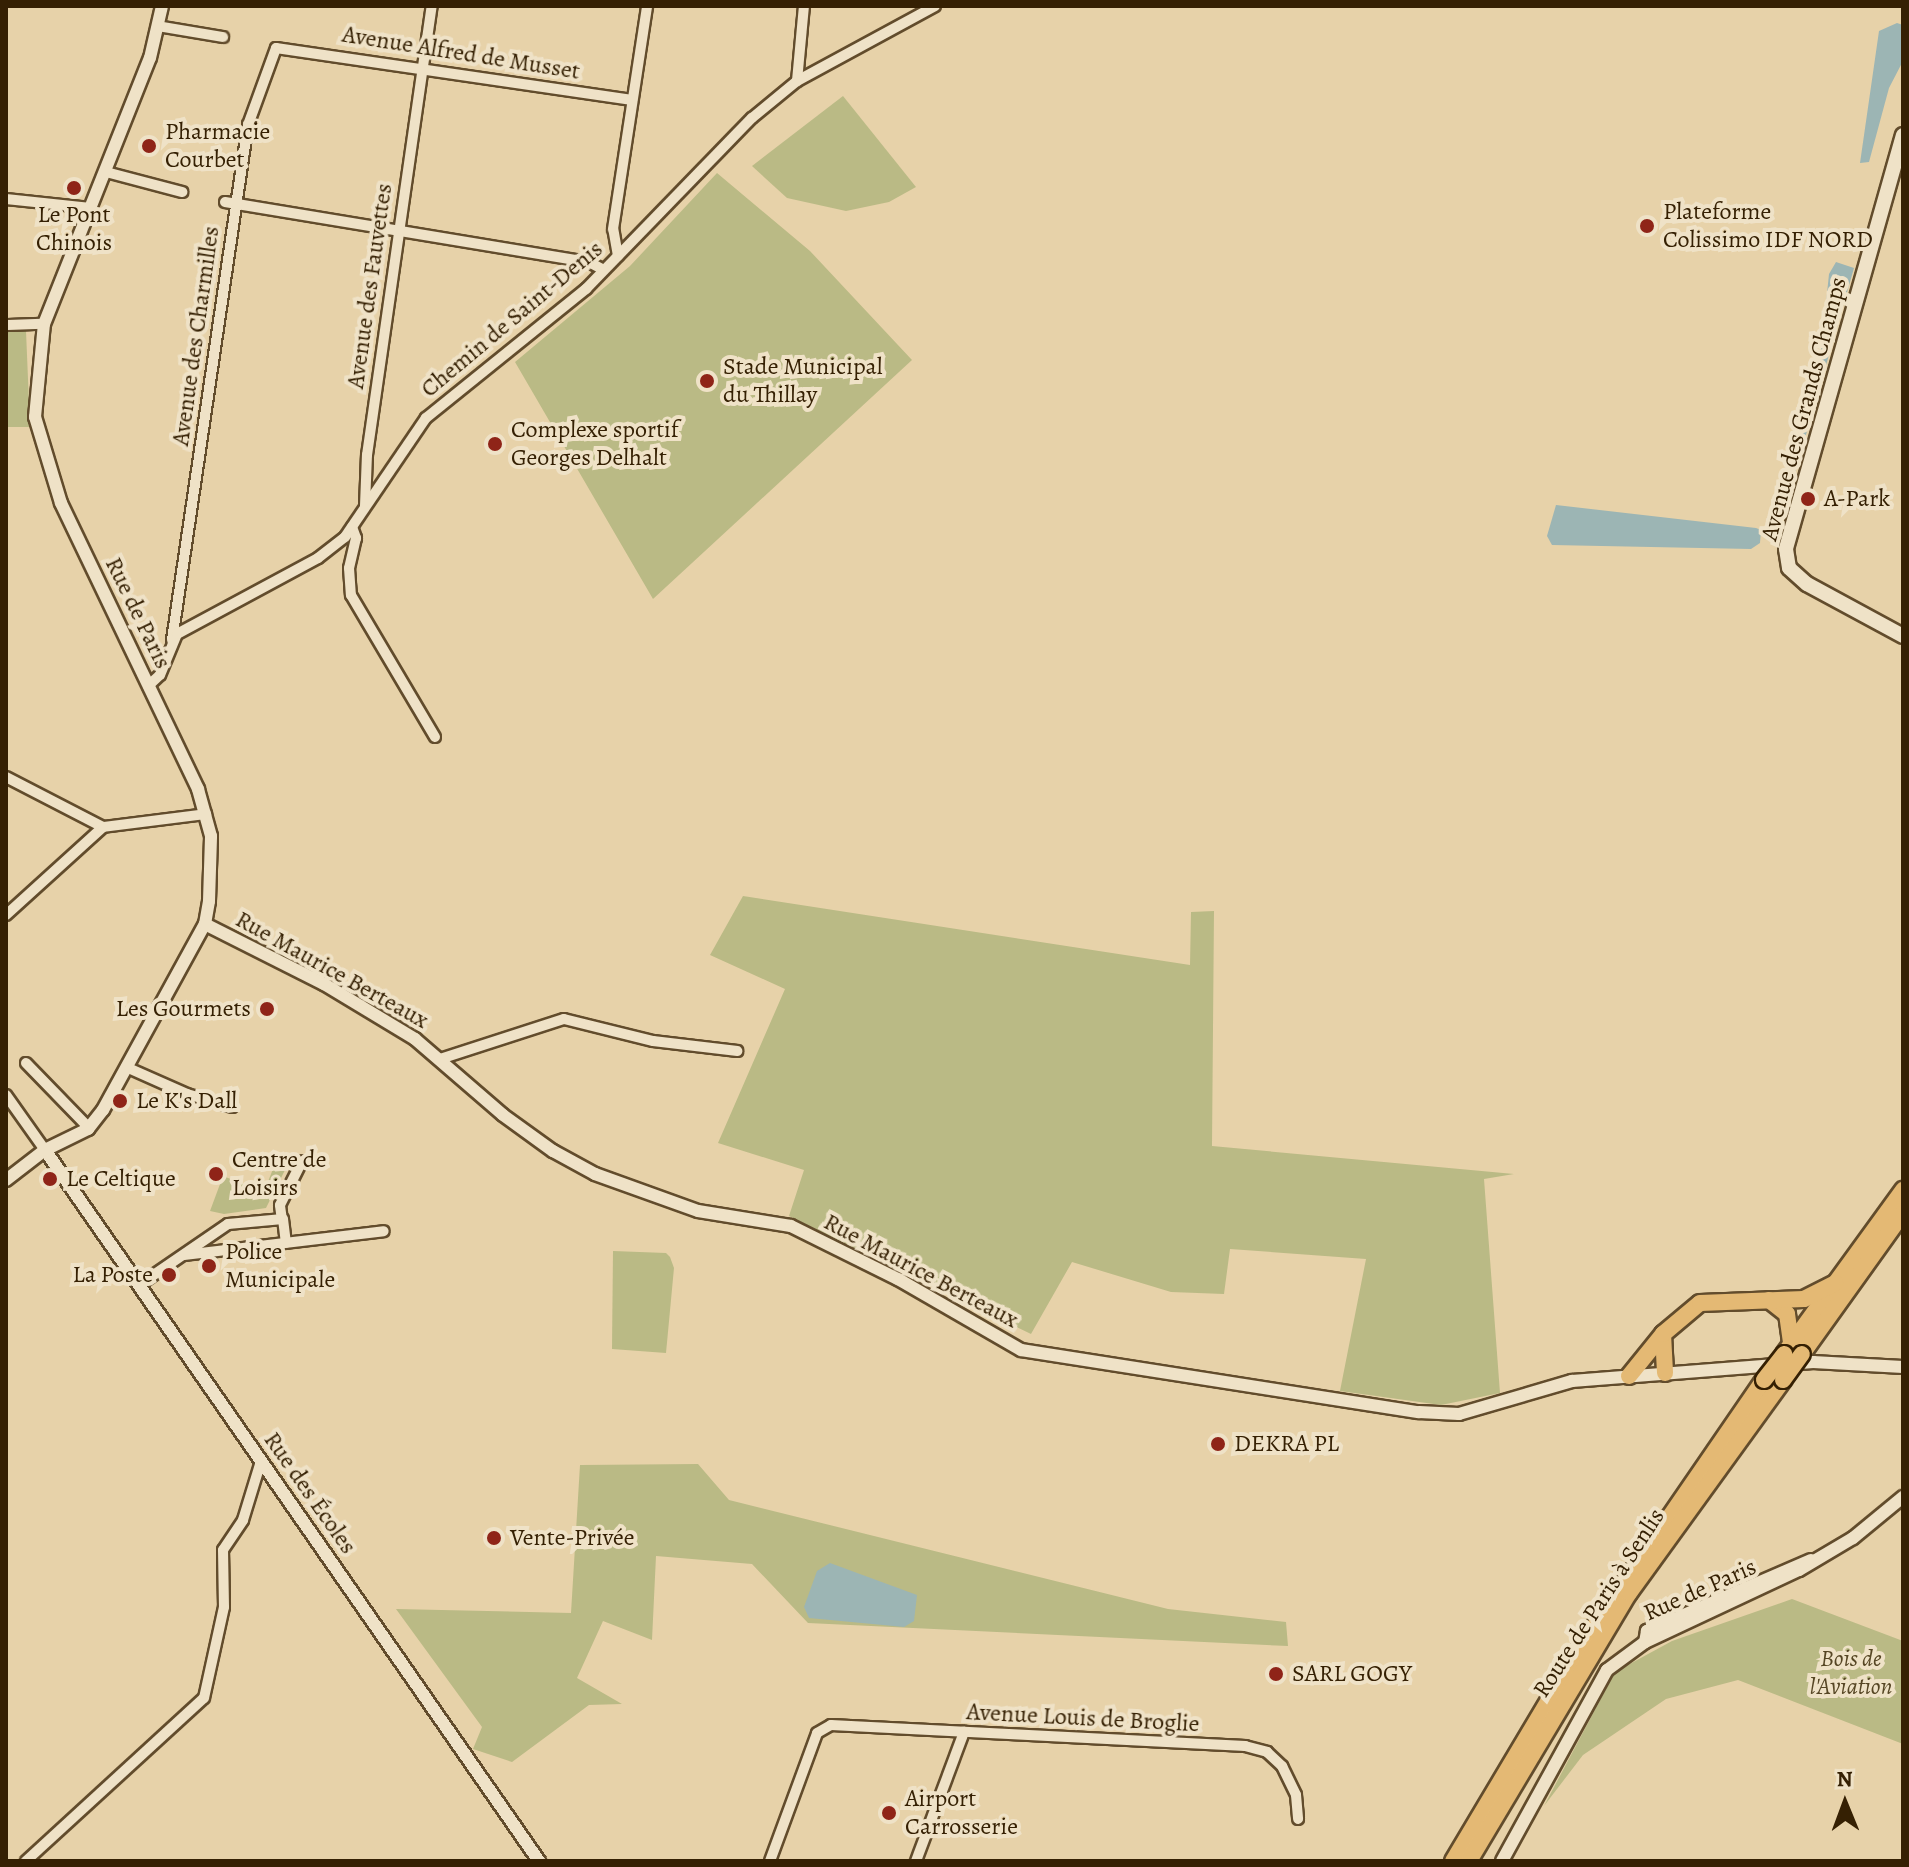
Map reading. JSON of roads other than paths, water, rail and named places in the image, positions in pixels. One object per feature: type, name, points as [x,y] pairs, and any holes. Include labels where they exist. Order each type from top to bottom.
[{"type":"main road","name":"Avenue des Grands Champs","points":[[1903,135],[1786,549],[1789,568],[1807,584],[1903,636]]},
{"type":"main road","points":[[1797,1353],[1835,1283],[1903,1190]]},
{"type":"main road","points":[[1797,1353],[1903,1213]]},
{"type":"main road","points":[[1629,1376],[1663,1334],[1700,1303],[1804,1299],[1835,1283]]},
{"type":"main road","points":[[1769,1300],[1787,1314],[1797,1353]]},
{"type":"main road","points":[[1663,1334],[1665,1373]]},
{"type":"main road","name":"Route de Paris à Senlis","points":[[1469,1861],[1629,1593],[1783,1380],[1797,1353]]},
{"type":"main road","name":"Route de Paris à Senlis","points":[[1453,1861],[1612,1597],[1764,1380],[1797,1353]]},
{"type":"street","name":"Rue de Paris","points":[[89,1128],[205,924],[213,860],[206,814],[48,466],[35,417],[44,324],[106,172],[162,6]]},
{"type":"street","name":"Avenue des Fauvettes","points":[[365,508],[367,455],[397,229],[432,6]]},
{"type":"street","points":[[618,256],[613,229],[647,6]]},
{"type":"street","points":[[797,81],[804,6]]},
{"type":"street","name":"Chemin de Saint-Denis","points":[[171,642],[184,629],[318,558],[352,527],[426,418],[586,289],[602,269],[741,129],[797,81],[935,6]]},
{"type":"street","points":[[157,26],[223,37]]},
{"type":"street","name":"Avenue Alfred de Musset","points":[[284,46],[632,100]]},
{"type":"street","name":"Avenue des Charmilles","points":[[171,642],[230,202],[248,125],[276,48],[284,46]]},
{"type":"street","points":[[106,172],[182,192]]},
{"type":"street","points":[[6,199],[91,208]]},
{"type":"street","points":[[230,202],[589,262],[602,269]]},
{"type":"street","points":[[6,325],[44,324]]},
{"type":"street","points":[[352,527],[356,538],[349,568],[351,595],[435,737]]},
{"type":"street","points":[[148,686],[160,675],[171,642]]},
{"type":"street","points":[[6,777],[103,827],[206,814]]},
{"type":"street","points":[[6,915],[103,827]]},
{"type":"street","name":"Rue Maurice Berteaux","points":[[205,924],[324,984],[440,1059],[503,1115],[595,1174],[698,1211],[791,1226],[898,1279],[1021,1350],[1432,1413],[1459,1414],[1572,1381],[1739,1368],[1797,1353],[1903,1367]]},
{"type":"street","points":[[440,1059],[564,1019],[653,1041],[737,1051]]},
{"type":"street","points":[[6,1180],[45,1150],[89,1128],[26,1063]]},
{"type":"street","points":[[126,1067],[187,1094],[232,1107]]},
{"type":"street","points":[[6,1095],[45,1150]]},
{"type":"street","name":"Rue des Écoles","points":[[45,1150],[539,1861]]},
{"type":"street","points":[[286,1243],[280,1205],[302,1161]]},
{"type":"street","points":[[139,1285],[228,1224],[282,1220]]},
{"type":"street","points":[[184,1255],[384,1231]]},
{"type":"street","points":[[26,1861],[204,1698],[224,1607],[223,1550],[243,1520],[261,1461]]},
{"type":"street","name":"Rue de Paris","points":[[1502,1861],[1607,1670],[1645,1642],[1647,1631],[1811,1560],[1853,1538],[1903,1497]]},
{"type":"street","name":"Avenue Louis de Broglie","points":[[770,1861],[820,1729],[831,1725],[1245,1746],[1267,1752],[1282,1766],[1296,1795],[1298,1819]]},
{"type":"street","points":[[916,1861],[964,1732]]},
{"type":"water","points":[[1897,23],[1903,25],[1903,61],[1889,88],[1869,162],[1860,163],[1879,31]]},
{"type":"water","points":[[1836,262],[1854,268],[1780,525],[1774,523],[1818,381],[1829,274]]},
{"type":"water","points":[[1556,505],[1756,528],[1761,530],[1760,543],[1751,549],[1552,545],[1547,536]]},
{"type":"water","points":[[830,1563],[917,1595],[914,1621],[904,1627],[809,1618],[804,1607],[817,1571]]},
{"type":"place","name":"Pharmacie Courbet","points":[[149,146]]},
{"type":"place","name":"Le Pont Chinois","points":[[74,188]]},
{"type":"place","name":"Plateforme Colissimo IDF NORD","points":[[1647,226]]},
{"type":"place","name":"Stade Municipal du Thillay","points":[[707,381]]},
{"type":"place","name":"Complexe sportif Georges Delhalt","points":[[495,444]]},
{"type":"place","name":"A-Park","points":[[1808,499]]},
{"type":"place","name":"Les Gourmets","points":[[267,1009]]},
{"type":"place","name":"Le K's Dall","points":[[120,1101]]},
{"type":"place","name":"Centre de Loisirs","points":[[216,1174]]},
{"type":"place","name":"Le Celtique","points":[[50,1179]]},
{"type":"place","name":"Police Municipale","points":[[209,1266]]},
{"type":"place","name":"La Poste","points":[[169,1275]]},
{"type":"place","name":"DEKRA PL","points":[[1218,1444]]},
{"type":"place","name":"Vente-Privée","points":[[494,1538]]},
{"type":"place","name":"SARL GOGY","points":[[1276,1674]]},
{"type":"place","name":"Airport Carrosserie","points":[[889,1813]]},
{"type":"park label","name":"Bois de l'Aviation","points":[[1851,1673]]}]
